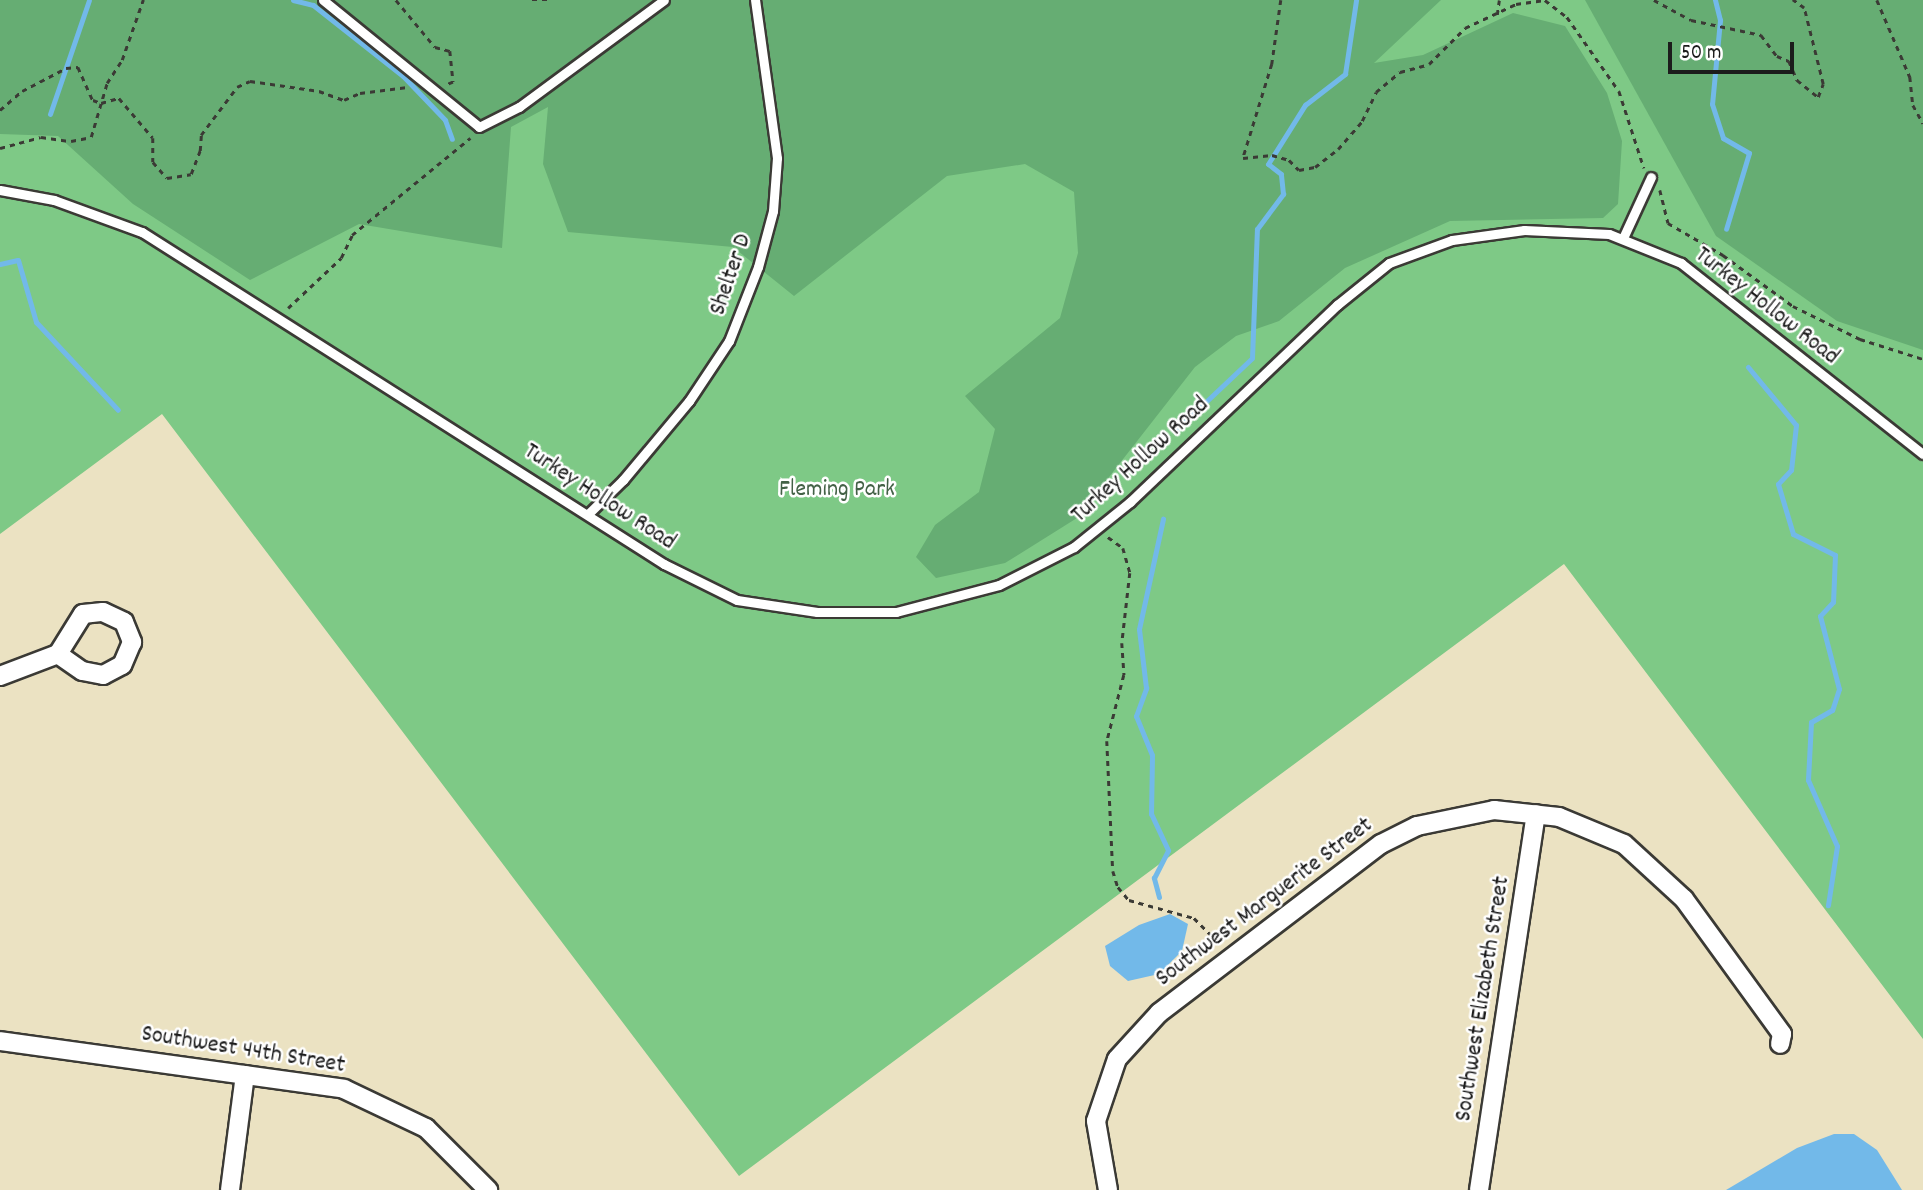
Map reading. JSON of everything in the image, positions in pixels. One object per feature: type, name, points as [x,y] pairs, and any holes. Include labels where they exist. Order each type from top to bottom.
[{"type":"street","points":[[0,676],[58,654]]},
{"type":"street","name":"Southwest Marguerite Street","points":[[1108,1190],[1096,1121],[1117,1059],[1159,1013],[1381,844],[1417,826],[1494,810],[1559,817],[1624,844],[1684,899],[1782,1034],[1780,1044]]},
{"type":"street","name":"Southwest Elizabeth Street","points":[[1479,1190],[1536,814]]},
{"type":"street","name":"Southwest 44th Street","points":[[0,1041],[344,1089],[368,1098],[426,1128],[488,1190]]},
{"type":"street","points":[[230,1190],[245,1075]]},
{"type":"lane","points":[[323,0],[479,127],[519,107],[664,0]]},
{"type":"lane","name":"Shelter D","points":[[588,514],[623,480],[689,401],[729,341],[758,267],[773,211],[777,158],[755,0]]},
{"type":"lane","points":[[1623,238],[1651,177]]},
{"type":"lane","name":"Turkey Hollow Road","points":[[0,190],[54,200],[142,232],[664,564],[737,600],[817,612],[896,612],[999,585],[1074,547],[1097,529],[1337,305],[1389,263],[1452,240],[1524,230],[1623,238],[1681,263],[1923,454]]},
{"type":"path","points":[[0,148],[41,137],[71,141],[90,137],[143,0]]},
{"type":"path","points":[[0,110],[22,90],[66,68],[78,67],[93,100],[101,103],[119,98],[135,121],[153,138],[153,162],[167,178],[191,174],[201,135],[237,87],[250,82],[319,91],[344,100],[371,92],[453,82],[450,51],[435,47],[396,0]]},
{"type":"path","points":[[531,0],[548,0]]},
{"type":"path","points":[[1281,0],[1272,64],[1243,158],[1272,155],[1289,160],[1299,170],[1315,167],[1338,149],[1362,121],[1376,92],[1399,72],[1429,64],[1465,28],[1516,4],[1545,0],[1567,17],[1619,91],[1636,148],[1660,188],[1668,223],[1724,255],[1793,306],[1860,339],[1923,359]]},
{"type":"path","points":[[1497,15],[1499,0]]},
{"type":"path","points":[[1654,0],[1691,20],[1761,35],[1777,56],[1789,61],[1797,80],[1818,97],[1823,85],[1804,8],[1793,0]]},
{"type":"path","points":[[1877,0],[1910,77],[1913,105],[1923,122]]},
{"type":"path","points":[[281,318],[300,293],[341,258],[352,235],[460,150],[479,127]]},
{"type":"path","points":[[1097,529],[1123,548],[1130,573],[1122,643],[1124,675],[1107,741],[1109,824],[1118,887],[1129,900],[1149,909],[1173,909],[1194,918],[1233,957]]},
{"type":"green space","name":"Fleming Park","points":[[0,0],[1923,0],[1923,1039],[1564,564],[739,1176],[162,414],[0,534]]},
{"type":"green space","points":[[0,0],[1441,0],[1374,63],[1423,55],[1513,13],[1565,26],[1607,93],[1622,141],[1618,204],[1603,218],[1450,221],[1345,268],[1279,321],[1236,336],[1195,367],[1077,518],[1005,563],[936,578],[916,557],[935,525],[979,492],[995,429],[965,396],[1060,318],[1078,253],[1074,192],[1025,164],[947,176],[794,296],[733,247],[568,232],[543,164],[548,107],[511,127],[502,248],[359,224],[250,280],[133,204],[58,136],[0,134]]},
{"type":"green space","points":[[1585,0],[1923,0],[1923,350],[1837,321],[1716,236]]},
{"type":"water","points":[[1170,914],[1188,924],[1182,951],[1159,974],[1128,981],[1110,966],[1105,946],[1139,925]]},
{"type":"water","points":[[1834,1134],[1854,1134],[1877,1150],[1902,1190],[1726,1190],[1797,1148]]},
{"type":"waterway","points":[[50,114],[89,0]]},
{"type":"waterway","points":[[293,0],[313,5],[403,76],[445,120],[452,139]]},
{"type":"waterway","points":[[1177,429],[1252,358],[1257,229],[1283,194],[1281,174],[1268,164],[1305,105],[1345,74],[1356,0]]},
{"type":"waterway","points":[[1715,0],[1720,20],[1712,104],[1723,138],[1749,153],[1726,229]]},
{"type":"waterway","points":[[0,264],[18,260],[36,322],[118,410]]},
{"type":"waterway","points":[[1748,367],[1796,425],[1791,470],[1778,484],[1793,534],[1835,555],[1833,602],[1820,616],[1839,689],[1832,710],[1811,722],[1808,780],[1837,846],[1828,905]]},
{"type":"waterway","points":[[1159,897],[1154,878],[1168,850],[1151,814],[1152,755],[1136,716],[1146,688],[1139,629],[1163,519]]}]
